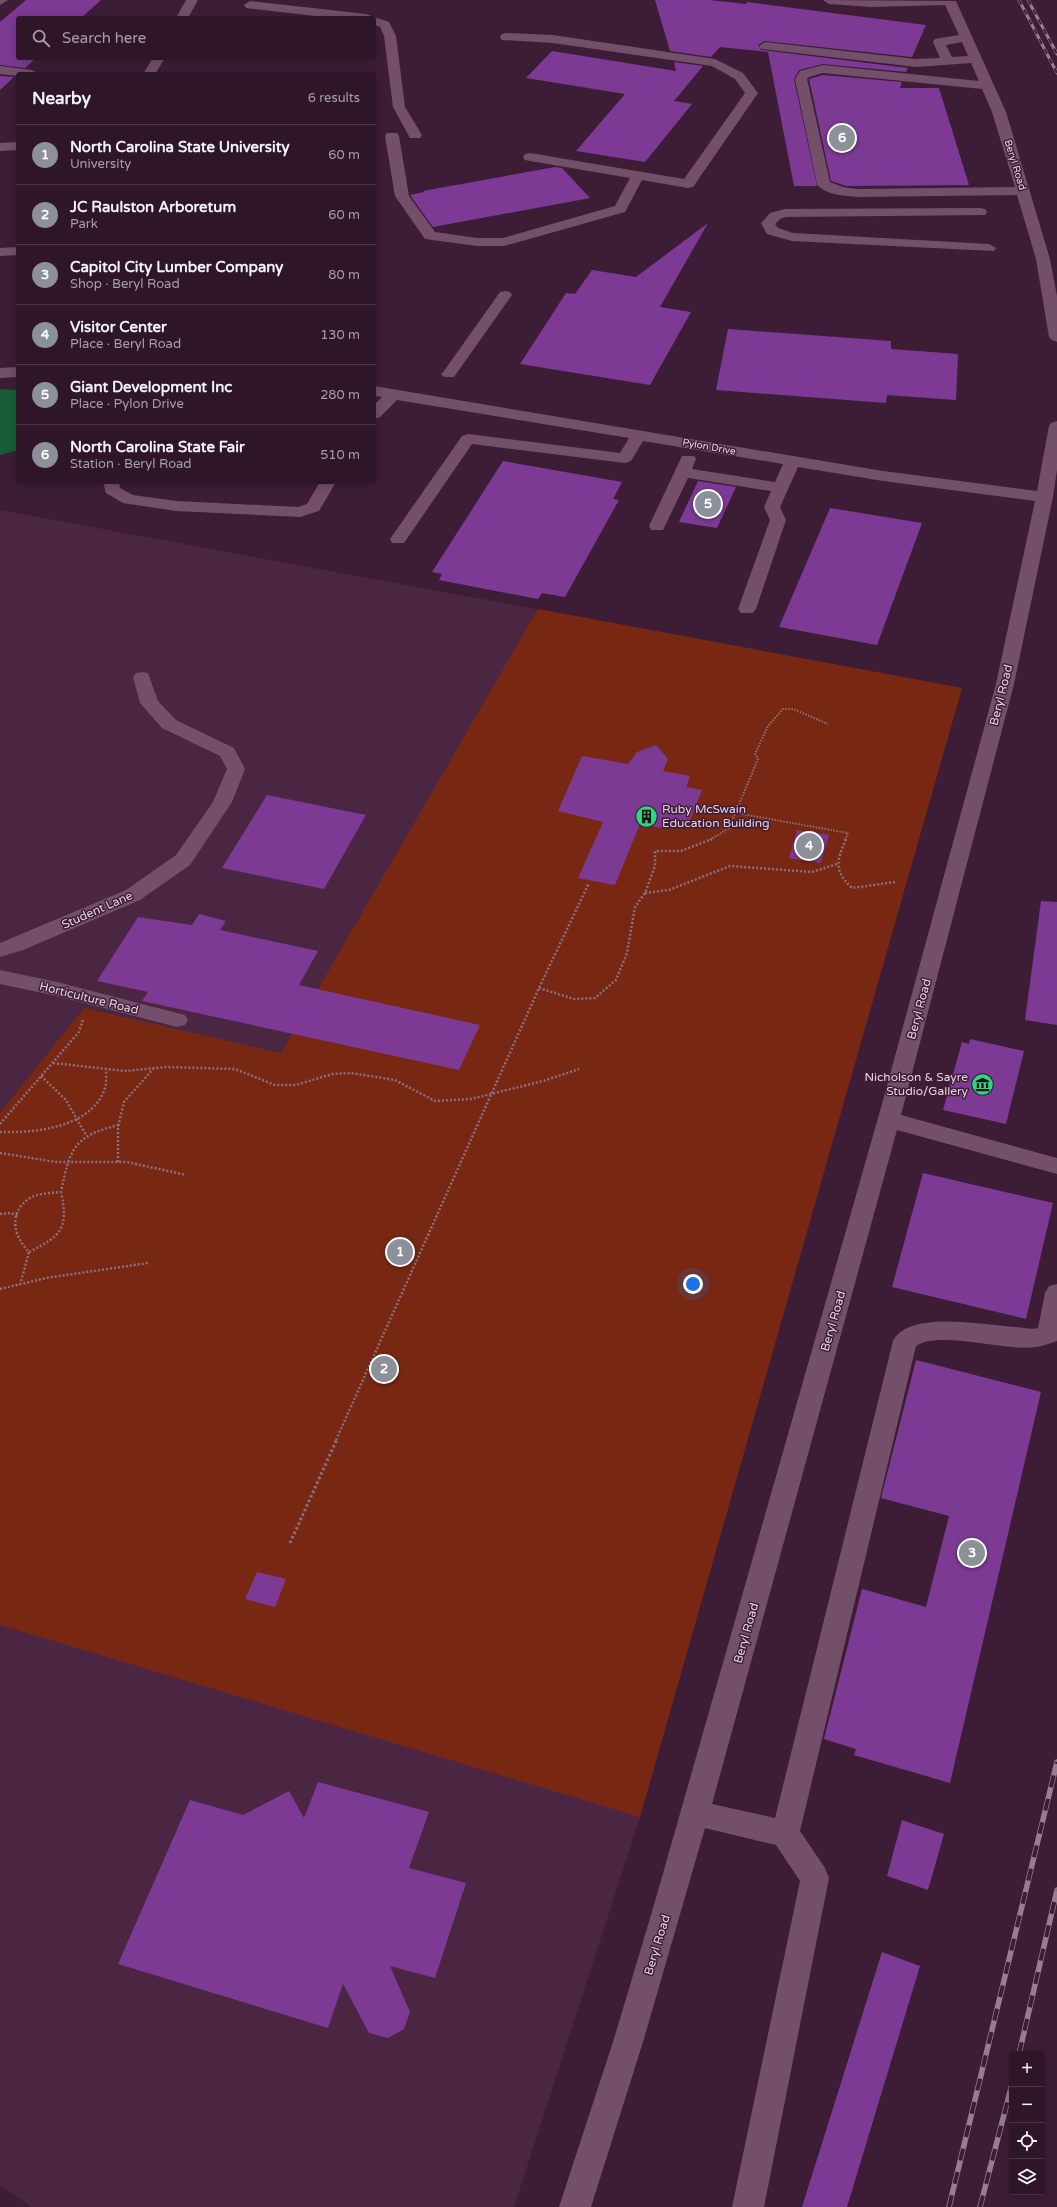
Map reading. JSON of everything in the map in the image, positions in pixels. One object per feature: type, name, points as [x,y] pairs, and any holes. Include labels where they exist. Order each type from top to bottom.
[{"type":"street","points":[[183,16],[192,0]]},
{"type":"street","points":[[829,0],[871,2],[950,1]]},
{"type":"street","name":"Beryl Road","points":[[950,1],[998,112],[1043,259],[1057,338]]},
{"type":"street","points":[[250,5],[348,16]]},
{"type":"street","points":[[376,22],[385,25],[390,36],[399,107],[421,135],[386,137],[402,196],[430,236],[477,242],[504,242],[620,209],[638,175]]},
{"type":"street","points":[[506,37],[553,39],[715,63],[739,76],[752,93],[688,184],[530,157]]},
{"type":"street","points":[[948,61],[939,42],[967,38]]},
{"type":"street","points":[[765,46],[916,63],[976,59]]},
{"type":"street","points":[[150,72],[158,60]]},
{"type":"street","points":[[0,70],[16,72]]},
{"type":"street","points":[[987,85],[959,84],[822,70],[804,74],[802,79],[824,184],[840,192],[857,193],[1023,191]]},
{"type":"street","points":[[0,147],[16,146]]},
{"type":"street","points":[[980,212],[785,212],[776,216],[768,223],[772,231],[792,237],[989,248]]},
{"type":"street","points":[[0,252],[16,251]]},
{"type":"street","points":[[449,374],[505,295]]},
{"type":"street","points":[[0,373],[16,372]]},
{"type":"street","name":"Pylon Drive","points":[[376,391],[394,394],[477,424],[639,435],[883,476],[1045,497]]},
{"type":"street","points":[[376,412],[394,394]]},
{"type":"street","points":[[398,539],[477,424],[625,458],[639,435]]},
{"type":"street","name":"Beryl Road","points":[[575,2207],[628,2042],[695,1813],[889,1120],[1005,684],[1045,497],[1057,426]]},
{"type":"street","points":[[657,526],[695,444]]},
{"type":"street","points":[[747,609],[778,520],[772,507],[792,461]]},
{"type":"street","points":[[683,472],[780,488]]},
{"type":"street","points":[[111,484],[112,490],[129,499],[176,506],[300,512],[313,507],[327,484]]},
{"type":"street","name":"Student Lane","points":[[0,950],[16,945],[133,895],[183,860],[222,802],[236,769],[227,752],[169,724],[149,703],[142,677]]},
{"type":"street","name":"Horticulture Road","points":[[0,977],[57,989],[177,1020]]},
{"type":"street","points":[[889,1120],[1057,1166]]},
{"type":"street","points":[[785,1834],[905,1342],[917,1333],[940,1331],[1035,1338],[1049,1334],[1057,1293]]},
{"type":"street","points":[[695,1813],[785,1834],[815,1878],[748,2207]]},
{"type":"path","points":[[539,988],[574,999],[596,998],[616,980],[627,953],[635,908],[645,893],[655,866],[655,851],[681,851],[706,842],[729,828],[758,759],[755,754],[758,747],[768,726],[782,709],[793,710],[828,724]]},
{"type":"path","points":[[736,813],[848,833],[836,864],[841,879],[852,888],[895,882]]},
{"type":"path","points":[[645,893],[669,890],[730,866],[791,869],[812,872],[836,864]]},
{"type":"path","points":[[290,1543],[539,988],[589,883]]},
{"type":"path","points":[[0,1124],[79,1032],[84,1018]]},
{"type":"path","points":[[53,1063],[125,1071],[154,1068],[203,1067],[235,1069],[275,1085],[296,1085],[332,1074],[372,1076],[395,1080],[435,1101],[471,1099],[543,1081],[579,1069]]},
{"type":"path","points":[[118,1162],[119,1125],[124,1101],[129,1094],[145,1081],[154,1068]]},
{"type":"path","points":[[0,1132],[36,1132],[76,1119],[87,1112],[104,1091],[107,1078],[106,1069]]},
{"type":"path","points":[[41,1076],[66,1100],[86,1135]]},
{"type":"path","points":[[20,1285],[29,1252],[58,1236],[64,1228],[65,1213],[61,1192],[67,1162],[72,1151],[86,1135],[97,1129],[119,1125]]},
{"type":"path","points":[[0,1152],[40,1160],[67,1162],[127,1162],[186,1175]]},
{"type":"path","points":[[29,1252],[20,1242],[15,1230],[18,1216],[23,1205],[31,1198],[61,1192]]},
{"type":"path","points":[[0,1214],[11,1213],[18,1216]]},
{"type":"path","points":[[0,1289],[46,1278],[148,1263]]},
{"type":"shaded area","points":[[0,389],[16,390],[16,451],[0,455]]},
{"type":"shaded area","points":[[0,510],[962,688],[640,1817],[514,2207],[31,2207],[0,2185]]},
{"type":"shaded area","points":[[538,609],[962,688],[640,1817],[0,1625],[0,1113],[84,1008],[281,1053]]},
{"type":"building","points":[[26,0],[101,0],[83,16],[16,16],[16,60],[34,60],[25,68],[0,65],[0,22]]},
{"type":"building","points":[[655,0],[709,0],[746,4],[747,2],[926,25],[912,57],[765,41],[758,45],[761,50],[908,68],[906,72],[823,64],[799,70],[794,79],[817,186],[794,186],[768,52],[720,47],[711,57],[670,51]]},
{"type":"building","points":[[552,51],[676,71],[674,62],[703,66],[674,101],[692,104],[645,162],[576,151],[625,94],[526,78]]},
{"type":"building","points":[[823,75],[902,82],[900,88],[939,88],[969,185],[846,186],[831,181],[809,79]]},
{"type":"building","points":[[0,76],[14,77],[0,90]]},
{"type":"building","points":[[555,167],[562,168],[590,198],[433,227],[410,195],[424,192],[423,191]]},
{"type":"building","points":[[708,223],[660,307],[691,312],[650,385],[520,364],[566,293],[575,294],[592,270],[636,277]]},
{"type":"building","points":[[728,329],[891,341],[891,349],[958,354],[956,400],[887,395],[886,403],[716,390]]},
{"type":"building","points":[[503,461],[622,482],[613,499],[619,500],[565,597],[542,593],[538,599],[439,580],[442,574],[432,572]]},
{"type":"building","points":[[698,481],[736,487],[717,528],[679,522]]},
{"type":"building","points":[[830,508],[922,523],[877,645],[779,627]]},
{"type":"building","name":"Ruby McSwain Education Building","points":[[656,745],[668,759],[663,771],[690,776],[686,787],[702,790],[689,822],[672,819],[668,829],[640,824],[615,885],[578,878],[603,822],[558,811],[582,756],[628,764],[637,752]]},
{"type":"building","points":[[267,795],[366,815],[324,889],[222,868]]},
{"type":"building","points":[[797,830],[829,835],[821,863],[789,858]]},
{"type":"building","points":[[1041,901],[1057,902],[1057,1025],[1025,1020]]},
{"type":"building","points":[[199,914],[226,921],[220,930],[318,951],[299,985],[480,1025],[459,1070],[142,1001],[148,992],[97,981],[138,917],[192,925]]},
{"type":"building","name":"Nicholson & Sayre Studio/Gallery","points":[[970,1039],[1024,1051],[1006,1124],[943,1110],[962,1042],[969,1044]]},
{"type":"building","points":[[923,1173],[1053,1203],[1026,1319],[892,1287]]},
{"type":"building","points":[[916,1360],[1041,1392],[950,1783],[854,1755],[856,1749],[824,1739],[862,1589],[926,1607],[949,1516],[881,1498]]},
{"type":"building","points":[[257,1572],[286,1579],[275,1607],[245,1599]]},
{"type":"building","points":[[318,1782],[429,1812],[409,1868],[466,1883],[435,1978],[390,1966],[410,2012],[404,2029],[388,2038],[369,2033],[343,1984],[328,2028],[118,1964],[190,1800],[243,1815],[289,1791],[304,1818]]},
{"type":"building","points":[[902,1820],[944,1834],[928,1890],[887,1876]]},
{"type":"building","points":[[882,1952],[920,1966],[847,2207],[802,2207]]},
{"type":"railway","points":[[1019,0],[1057,73]]},
{"type":"railway","points":[[1028,0],[1057,54]]},
{"type":"railway","points":[[949,2207],[1057,1762]]},
{"type":"railway","points":[[1020,2051],[1057,1890]]},
{"type":"railway","points":[[980,2207],[1011,2087]]},
{"type":"place","name":"North Carolina State Fair","points":[[842,138]]},
{"type":"place","name":"Giant Development Inc","points":[[708,504]]},
{"type":"place","name":"Ruby McSwain Education Building","points":[[646,816]]},
{"type":"place","name":"Visitor Center","points":[[809,846]]},
{"type":"place","name":"Nicholson & Sayre Studio/Gallery","points":[[983,1084]]},
{"type":"place","name":"North Carolina State University","points":[[400,1252]]},
{"type":"place","name":"JC Raulston Arboretum","points":[[384,1369]]},
{"type":"place","name":"Capitol City Lumber Company","points":[[972,1553]]}]
